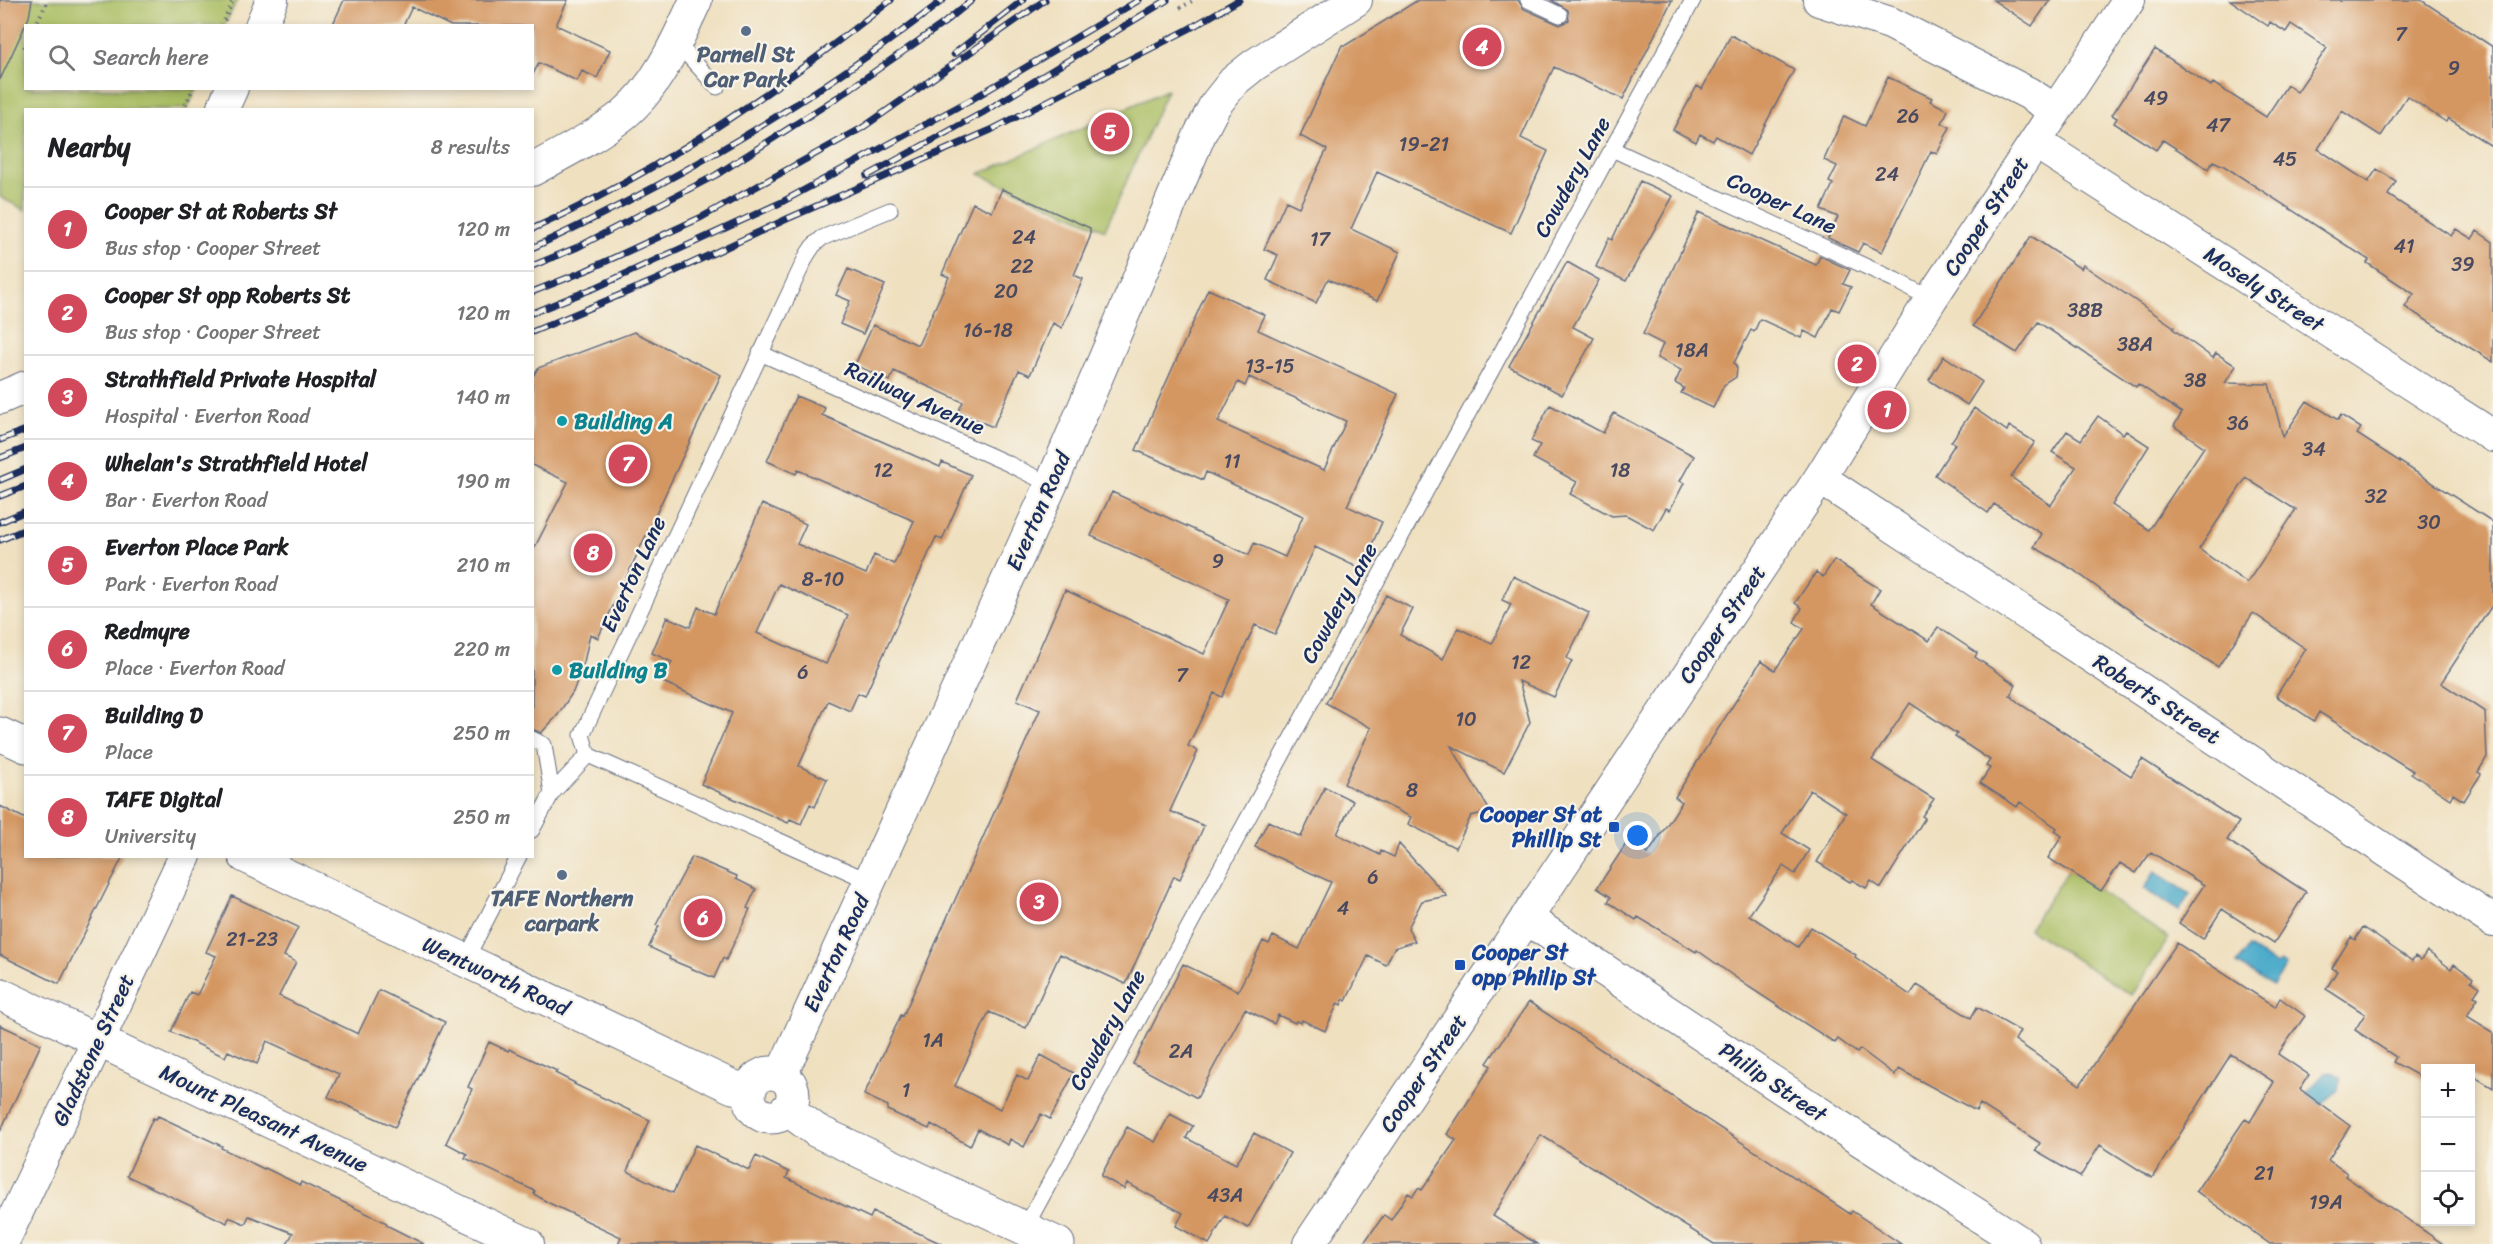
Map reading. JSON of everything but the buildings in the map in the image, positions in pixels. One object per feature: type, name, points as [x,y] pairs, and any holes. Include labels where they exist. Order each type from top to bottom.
[{"type":"street","points":[[262,24],[272,0]]},
{"type":"street","points":[[534,169],[600,131],[624,114],[645,91],[664,64],[696,0]]},
{"type":"street","name":"Everton Road","points":[[782,1075],[1050,485],[1195,144],[1215,105],[1234,81],[1254,65],[1356,0]]},
{"type":"street","points":[[1819,0],[1890,23],[2028,93],[2055,110]]},
{"type":"street","points":[[1864,0],[1890,23]]},
{"type":"street","name":"Cooper Street","points":[[1309,1244],[1820,478],[1931,299],[2129,0]]},
{"type":"street","points":[[223,108],[231,90]]},
{"type":"street","name":"Mosely Street","points":[[2035,142],[2493,436]]},
{"type":"street","points":[[0,398],[24,388]]},
{"type":"street","name":"Roberts Street","points":[[1820,478],[2493,921]]},
{"type":"street","points":[[0,734],[24,745]]},
{"type":"street","name":"Gladstone Street","points":[[2,1244],[184,858]]},
{"type":"street","name":"Wentworth Road","points":[[249,858],[724,1083],[750,1090]]},
{"type":"street","name":"Philip Street","points":[[1526,918],[1854,1136],[2023,1244]]},
{"type":"street","name":"Mount Pleasant Avenue","points":[[0,994],[528,1244]]},
{"type":"street","points":[[762,1074],[782,1075],[787,1079],[793,1091],[793,1097],[788,1109],[776,1116],[761,1114],[751,1104],[750,1090],[752,1083],[762,1074]]},
{"type":"street","points":[[788,1109],[817,1131],[1058,1244]]},
{"type":"lane","points":[[1528,0],[1560,15]]},
{"type":"lane","name":"Cowdery Lane","points":[[1025,1228],[1693,0]]},
{"type":"lane","points":[[676,42],[717,87]]},
{"type":"lane","name":"Cooper Lane","points":[[1612,149],[1885,275],[1931,299]]},
{"type":"lane","name":"Everton Lane","points":[[588,755],[582,735],[760,353],[813,246],[828,236],[890,210]]},
{"type":"lane","name":"Railway Avenue","points":[[760,353],[1009,464],[1050,485]]},
{"type":"lane","points":[[534,740],[544,745],[552,793]]},
{"type":"lane","points":[[534,827],[552,793],[588,755],[869,881]]},
{"type":"lane","points":[[465,961],[518,858]]},
{"type":"path","points":[[36,24],[48,0]]},
{"type":"path","points":[[223,24],[234,0]]},
{"type":"path","points":[[1180,8],[1194,0]]},
{"type":"path","points":[[184,108],[192,90]]},
{"type":"green space","points":[[0,0],[237,0],[225,24],[24,24],[24,90],[196,90],[188,108],[24,108],[24,209],[0,197]]},
{"type":"green space","points":[[1167,90],[1105,230],[979,174]]},
{"type":"green space","points":[[2068,870],[2169,938],[2131,995],[2029,929]]},
{"type":"water","points":[[2155,871],[2190,894],[2179,911],[2144,889]]},
{"type":"water","points":[[2248,947],[2276,965],[2280,962],[2286,966],[2273,986],[2237,964]]},
{"type":"water","points":[[2331,1072],[2341,1078],[2338,1090],[2320,1106],[2306,1094],[2325,1073]]},
{"type":"railway","points":[[534,228],[627,181],[719,126],[806,65],[891,0]]},
{"type":"railway","points":[[534,247],[640,194],[745,136],[846,71],[943,0]]},
{"type":"railway","points":[[534,265],[578,247],[716,175],[838,97],[944,23],[972,0]]},
{"type":"railway","points":[[954,54],[1023,0]]},
{"type":"railway","points":[[534,291],[585,271],[702,217],[862,128],[1045,0]]},
{"type":"railway","points":[[534,312],[597,287],[780,203],[974,98],[1139,0]]},
{"type":"railway","points":[[867,176],[982,113],[1167,0]]},
{"type":"railway","points":[[534,331],[658,279],[789,218],[991,130],[1187,30],[1239,0]]},
{"type":"railway","points":[[0,440],[24,431]]},
{"type":"railway","points":[[0,458],[24,449]]},
{"type":"railway","points":[[0,480],[24,470]]},
{"type":"railway","points":[[0,496],[24,487]]},
{"type":"railway","points":[[0,522],[24,512]]},
{"type":"railway","points":[[0,540],[24,530]]},
{"type":"place","name":"Parnell St Car Park","points":[[746,31]]},
{"type":"place","name":"Whelan's Strathfield Hotel","points":[[1482,47]]},
{"type":"place","name":"Everton Place Park","points":[[1110,132]]},
{"type":"place","name":"Cooper St opp Roberts St","points":[[1857,364]]},
{"type":"place","name":"Cooper St at Roberts St","points":[[1887,410]]},
{"type":"place","name":"Building A","points":[[562,421]]},
{"type":"place","name":"Building D","points":[[628,464]]},
{"type":"place","name":"TAFE Digital","points":[[593,553]]},
{"type":"place","name":"Building B","points":[[557,670]]},
{"type":"place","name":"Cooper St at Phillip St","points":[[1614,827]]},
{"type":"place","name":"TAFE Northern carpark","points":[[562,875]]},
{"type":"place","name":"Strathfield Private Hospital","points":[[1039,902]]},
{"type":"place","name":"Redmyre","points":[[703,918]]},
{"type":"place","name":"Cooper St opp Philip St","points":[[1460,965]]}]
